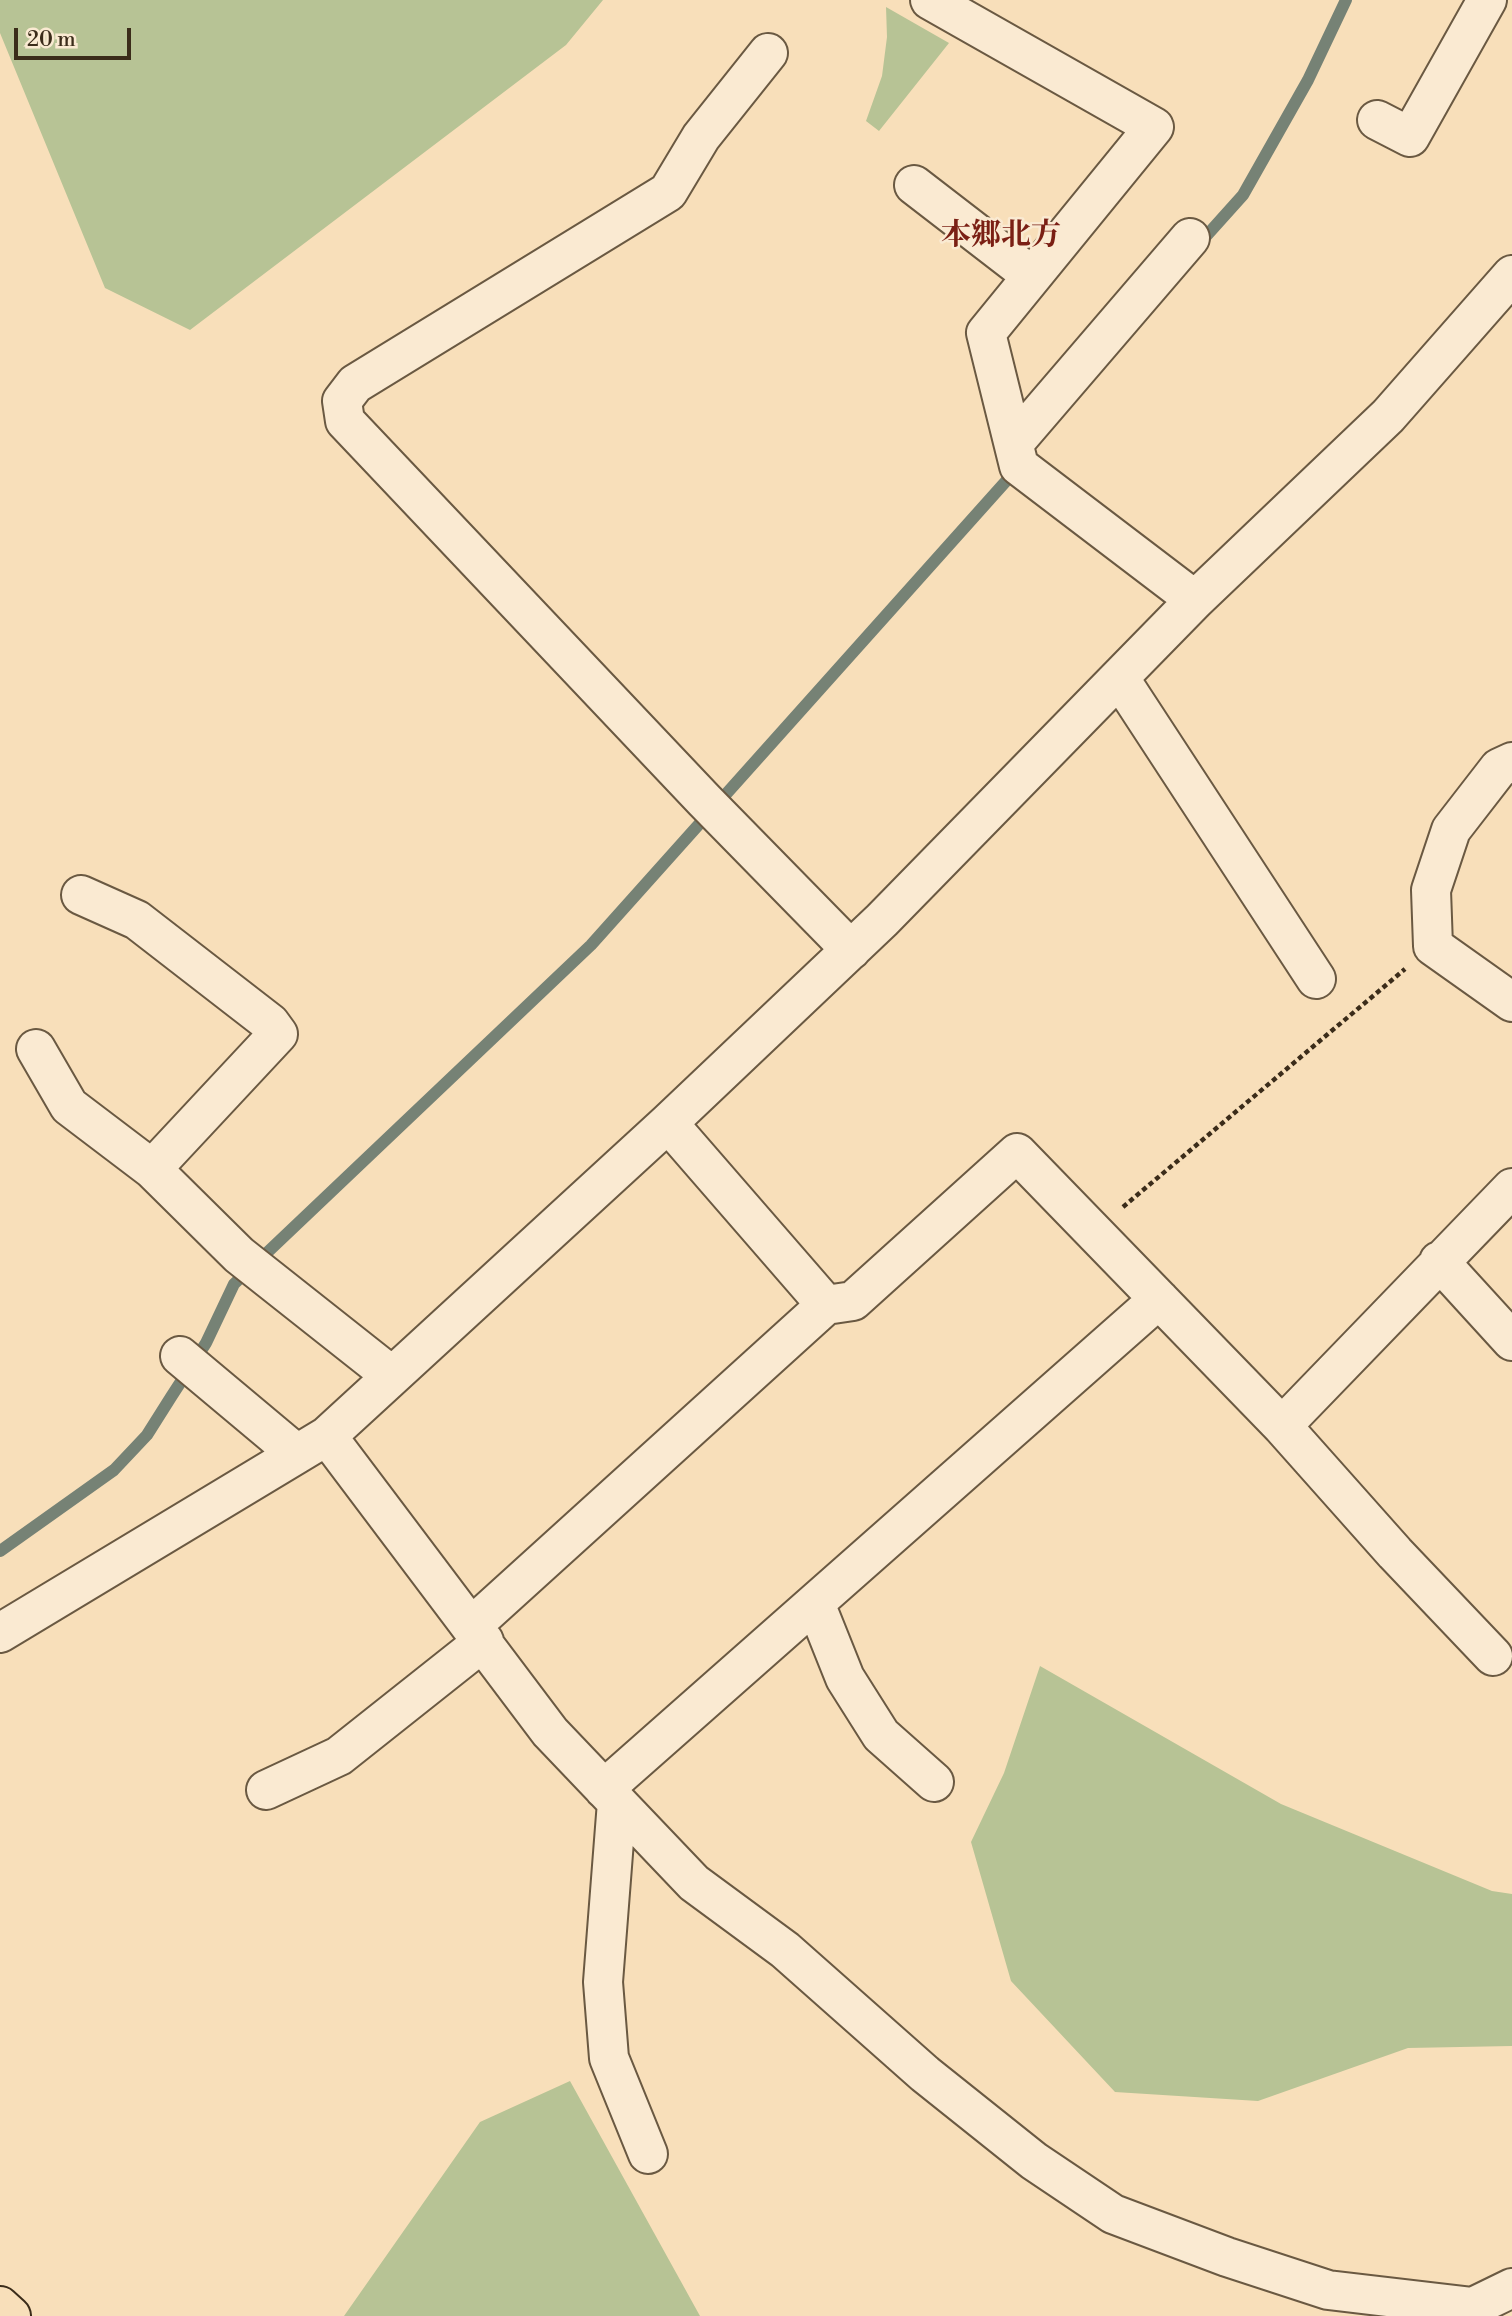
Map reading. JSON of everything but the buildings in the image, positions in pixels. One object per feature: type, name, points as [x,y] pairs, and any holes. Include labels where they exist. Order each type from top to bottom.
[{"type":"highway","points":[[0,2306],[11,2316]]},
{"type":"street","points":[[930,0],[1154,127],[986,333],[1019,466],[1195,600]]},
{"type":"street","points":[[1377,120],[1410,137],[1488,0]]},
{"type":"street","points":[[768,53],[701,137],[684,170],[668,192],[355,384],[342,401],[345,421],[714,810],[851,950]]},
{"type":"street","points":[[914,185],[1032,276]]},
{"type":"street","points":[[1014,443],[1190,238]]},
{"type":"street","points":[[0,1633],[312,1445],[392,1376],[668,1123],[851,950],[1195,600],[1388,416],[1512,275]]},
{"type":"street","points":[[1119,679],[1316,979]]},
{"type":"street","points":[[1511,998],[1433,946],[1431,890],[1451,830],[1499,768],[1512,762]]},
{"type":"street","points":[[81,895],[137,920],[270,1023],[278,1034],[152,1170]]},
{"type":"street","points":[[36,1049],[69,1106],[152,1170],[251,1265],[392,1376]]},
{"type":"street","points":[[668,1123],[826,1306]]},
{"type":"street","points":[[266,1790],[339,1756],[478,1633],[826,1306],[853,1301],[1017,1153],[1282,1426],[1395,1553],[1493,1656]]},
{"type":"street","points":[[1282,1426],[1512,1188]]},
{"type":"street","points":[[1439,1261],[1512,1341]]},
{"type":"street","points":[[648,2154],[609,2058],[603,1982],[610,1796],[815,1602],[1159,1299]]},
{"type":"street","points":[[188,1362],[312,1445],[478,1633],[550,1732],[694,1884],[785,1950],[925,2074],[1034,2161],[1113,2214],[1227,2257],[1328,2290],[1473,2307],[1512,2288]]},
{"type":"street","points":[[815,1602],[845,1678],[881,1735],[934,1782]]},
{"type":"path","points":[[1094,1232],[1433,946]]},
{"type":"green space","points":[[0,0],[603,0],[566,45],[190,330],[105,288],[0,33]]},
{"type":"green space","points":[[886,7],[949,43],[879,131],[866,121],[882,76],[887,37]]},
{"type":"green space","points":[[1040,1666],[1281,1804],[1492,1891],[1512,1894],[1512,2046],[1408,2048],[1258,2101],[1115,2092],[1011,1981],[971,1842],[1004,1773]]},
{"type":"green space","points":[[570,2081],[700,2316],[344,2316],[480,2122]]},
{"type":"waterway","points":[[1199,244],[1243,195],[1308,80],[1346,0]]},
{"type":"waterway","points":[[0,1551],[114,1470],[147,1435],[206,1343],[234,1284],[591,945],[1016,470]]},
{"type":"district","name":"本郷北方","points":[[1001,237]]}]
